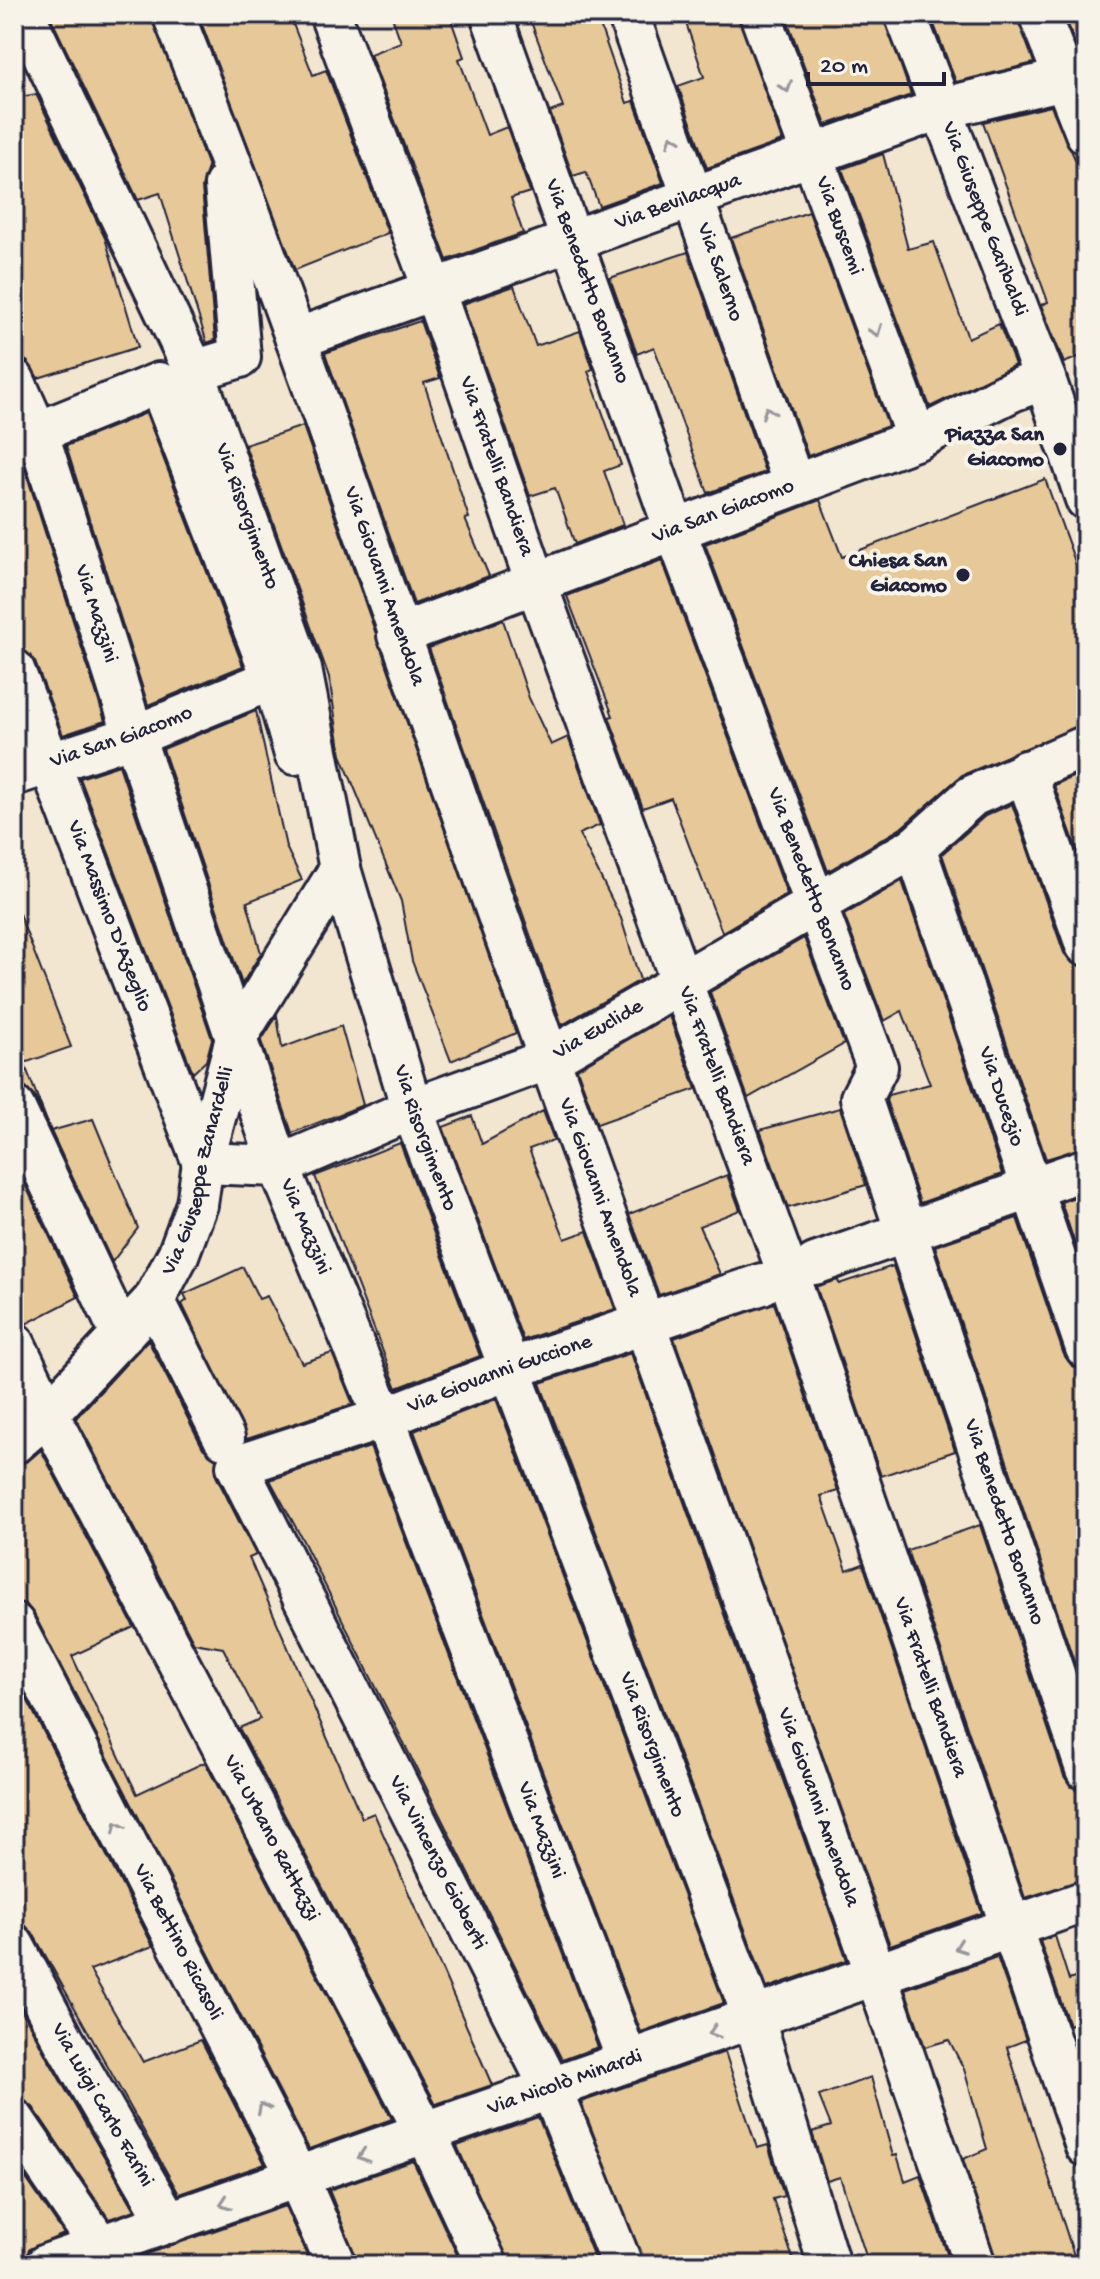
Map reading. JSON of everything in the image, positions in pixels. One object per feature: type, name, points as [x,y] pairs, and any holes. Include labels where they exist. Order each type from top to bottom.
[{"type":"street","name":"Via Risorgimento","points":[[24,14],[301,669],[340,869],[412,1109],[754,2019],[829,2265]]},
{"type":"street","name":"Via Giovanni Amendola","points":[[173,14],[221,133],[296,339],[398,635],[879,1977],[975,2265]]},
{"type":"street","name":"Via Fratelli Bandiera","points":[[330,14],[434,290],[536,583],[788,1274],[1086,2146]]},
{"type":"street","name":"Via Benedetto Bonanno","points":[[491,14],[675,530],[877,1067],[861,1098],[1086,1769]]},
{"type":"street","name":"Via Salerno","points":[[628,14],[794,485]]},
{"type":"street","name":"Via Buscemi","points":[[760,14],[917,439]]},
{"type":"street","name":"Via Giuseppe Garibaldi","points":[[905,14],[1045,379],[1086,499]]},
{"type":"street","points":[[1039,14],[1086,133]]},
{"type":"street","name":"Via Bevilacqua","points":[[296,339],[940,109],[1064,79]]},
{"type":"street","name":"Via Giovanni Amendola","points":[[176,377],[240,357],[221,133]]},
{"type":"street","name":"Via Risorgimento","points":[[176,377],[273,679],[310,808]]},
{"type":"street","points":[[26,438],[176,377]]},
{"type":"street","name":"Via San Giacomo","points":[[398,635],[917,439],[1012,391],[1045,379]]},
{"type":"street","name":"Via Mazzini","points":[[14,380],[26,438],[134,736],[279,1166],[384,1418],[628,2062]]},
{"type":"street","name":"Via Massimo D'Azeglio","points":[[14,670],[32,769],[203,1163]]},
{"type":"street","name":"Via San Giacomo","points":[[32,769],[134,736],[273,679]]},
{"type":"street","name":"Via Euclide","points":[[203,1163],[279,1166],[412,1109],[549,1059],[683,985],[915,847],[972,796],[1086,746]]},
{"type":"street","points":[[1025,771],[1086,945]]},
{"type":"street","name":"Via Ducezio","points":[[915,847],[1086,1348]]},
{"type":"street","name":"Via Giuseppe Zanardelli","points":[[14,1443],[48,1414],[154,1300],[178,1255],[197,1204],[203,1163],[236,1038],[340,869]]},
{"type":"street","points":[[14,1107],[122,1336]]},
{"type":"street","points":[[815,1264],[1086,1169]]},
{"type":"street","name":"Via Giovanni Guccione","points":[[231,1452],[384,1418],[510,1369],[762,1284]]},
{"type":"street","name":"Via Vincenzo Gioberti","points":[[154,1300],[552,2091],[622,2265]]},
{"type":"street","name":"Via Urbano Rattazzi","points":[[14,1343],[48,1414],[426,2134],[487,2265]]},
{"type":"street","name":"Via Bettino Ricasoli","points":[[14,1624],[298,2178],[336,2265]]},
{"type":"street","name":"Via Nicolò Minardi","points":[[46,2265],[104,2256],[169,2223],[879,1977],[1086,1901]]},
{"type":"street","name":"Via Luigi Carlo Farini","points":[[14,1946],[64,2041],[169,2223]]},
{"type":"street","points":[[14,2120],[104,2256]]},
{"type":"building","points":[[49,14],[151,14],[208,167],[202,187],[215,340],[207,343],[160,193],[138,200]]},
{"type":"building","points":[[198,14],[289,14],[313,75],[326,70],[388,233],[295,270]]},
{"type":"building","points":[[391,14],[449,14],[464,57],[459,59],[487,135],[507,127],[530,192],[511,198],[523,233],[447,260],[370,54],[401,42]]},
{"type":"building","points":[[528,14],[596,14],[627,103],[634,101],[663,183],[599,206],[586,172],[573,176],[550,112],[563,107]]},
{"type":"building","points":[[683,14],[738,14],[782,141],[707,168],[678,86],[704,77]]},
{"type":"building","points":[[785,14],[883,14],[911,95],[826,125]]},
{"type":"building","points":[[930,14],[1017,14],[1034,63],[956,82]]},
{"type":"building","points":[[1064,14],[1086,14],[1086,42],[1076,46]]},
{"type":"building","points":[[36,94],[105,238],[138,347],[38,378],[28,362],[14,353],[14,98]]},
{"type":"building","points":[[1051,106],[1086,183],[1086,354],[1064,363],[1041,305],[1048,302],[983,122]]},
{"type":"building","points":[[883,154],[908,249],[934,242],[968,338],[999,324],[1015,365],[930,407],[842,169]]},
{"type":"building","points":[[809,212],[888,426],[808,456],[731,238]]},
{"type":"building","points":[[688,252],[765,472],[708,493],[654,347],[637,354],[610,278]]},
{"type":"building","points":[[514,286],[536,346],[580,331],[593,369],[588,371],[621,465],[604,471],[623,525],[575,544],[555,488],[530,496],[463,304]]},
{"type":"building","points":[[420,321],[440,378],[424,383],[469,518],[465,519],[489,576],[414,604],[325,353]]},
{"type":"building","points":[[146,413],[243,666],[148,705],[66,446]]},
{"type":"building","points":[[303,426],[516,1033],[451,1061],[412,961],[401,901],[341,755],[329,677],[245,445]]},
{"type":"building","points":[[24,466],[105,721],[63,735],[35,662],[19,648],[14,635],[14,469]]},
{"type":"building","points":[[1045,479],[1086,592],[1086,723],[962,775],[901,828],[828,871],[705,544],[820,500],[842,557]]},
{"type":"building","points":[[662,560],[787,894],[722,932],[671,798],[643,808],[609,717],[613,716],[567,596]]},
{"type":"building","points":[[503,620],[529,698],[551,745],[568,737],[600,825],[579,834],[621,918],[640,980],[562,1025],[429,648]]},
{"type":"building","points":[[256,711],[286,847],[302,880],[247,902],[261,953],[242,984],[163,749]]},
{"type":"building","points":[[119,765],[212,1039],[206,1061],[193,1073],[80,778]]},
{"type":"building","points":[[1086,771],[1086,875],[1054,785]]},
{"type":"building","points":[[1012,804],[1064,953],[1072,963],[1086,967],[1086,1147],[1046,1159],[942,854],[985,816]]},
{"type":"building","points":[[902,881],[1002,1174],[920,1203],[886,1100],[888,1095],[930,1084],[902,1011],[884,1021],[844,915]]},
{"type":"building","points":[[16,906],[71,1047],[24,1063],[51,1131],[93,1119],[138,1228],[112,1262],[35,1097],[26,1088],[14,1084]]},
{"type":"building","points":[[804,938],[844,1044],[748,1098],[710,992]]},
{"type":"building","points":[[277,1016],[282,1048],[341,1026],[363,1105],[292,1133],[261,1041]]},
{"type":"building","points":[[669,1016],[696,1089],[597,1124],[577,1069]]},
{"type":"building","points":[[840,1108],[866,1185],[788,1208],[760,1130]]},
{"type":"building","points":[[543,1111],[554,1140],[529,1149],[565,1239],[587,1231],[615,1309],[523,1340],[443,1127],[472,1116],[482,1144]]},
{"type":"building","points":[[400,1143],[480,1356],[397,1388],[315,1176]]},
{"type":"building","points":[[14,1161],[78,1297],[26,1324],[14,1302]]},
{"type":"building","points":[[727,1175],[740,1210],[699,1226],[720,1274],[659,1295],[629,1214]]},
{"type":"building","points":[[1086,1193],[1086,1277],[1061,1202]]},
{"type":"building","points":[[1017,1218],[1064,1355],[1072,1366],[1086,1370],[1086,1697],[935,1246]]},
{"type":"building","points":[[893,1266],[955,1451],[881,1476],[816,1286],[838,1280],[839,1284]]},
{"type":"building","points":[[243,1267],[259,1299],[267,1296],[302,1363],[332,1353],[353,1404],[247,1439],[182,1304],[187,1300],[184,1294]]},
{"type":"building","points":[[774,1303],[838,1491],[821,1496],[847,1570],[863,1564],[982,1913],[890,1945],[674,1338]]},
{"type":"building","points":[[148,1340],[203,1448],[216,1459],[216,1476],[256,1555],[249,1558],[362,1818],[374,1813],[492,2085],[436,2104],[239,1728],[260,1719],[223,1648],[194,1643],[76,1418]]},
{"type":"building","points":[[631,1353],[847,1960],[767,1988],[540,1383]]},
{"type":"building","points":[[496,1399],[724,2003],[641,2032],[414,1431]]},
{"type":"building","points":[[370,1447],[598,2047],[562,2060],[270,1480]]},
{"type":"building","points":[[41,1450],[134,1627],[72,1656],[137,1794],[205,1762],[392,2119],[309,2149],[34,1614],[26,1604],[14,1601],[14,1465],[28,1461]]},
{"type":"building","points":[[980,1525],[1064,1776],[1071,1787],[1086,1791],[1086,1879],[1025,1898],[907,1550]]},
{"type":"building","points":[[14,1674],[153,1946],[90,1970],[143,2062],[201,2040],[265,2164],[179,2194],[34,1935],[26,1926],[14,1923]]},
{"type":"building","points":[[1055,1936],[1069,1980],[1086,1974],[1086,2019],[1069,2025],[1040,1941]]},
{"type":"building","points":[[997,1957],[1026,2040],[1007,2047],[1077,2265],[997,2265],[963,2159],[987,2149],[964,2069],[949,2040],[925,2047],[905,1989]]},
{"type":"building","points":[[14,1995],[135,2210],[109,2219],[33,2107],[14,2097]]},
{"type":"building","points":[[725,2052],[757,2148],[768,2145],[784,2196],[773,2199],[795,2265],[644,2265],[581,2102]]},
{"type":"building","points":[[871,2077],[893,2156],[897,2155],[905,2181],[920,2175],[951,2265],[869,2265],[840,2177],[827,2181],[812,2132],[831,2126],[819,2096]]},
{"type":"building","points":[[538,2117],[597,2265],[510,2265],[457,2146]]},
{"type":"building","points":[[14,2161],[64,2234],[29,2249],[24,2265],[14,2265]]},
{"type":"building","points":[[413,2161],[462,2265],[359,2265],[329,2190]]},
{"type":"building","points":[[285,2206],[311,2265],[131,2265],[130,2260]]},
{"type":"place","name":"Piazza San Giacomo","points":[[1060,449]]},
{"type":"place","name":"Chiesa San Giacomo","points":[[963,575]]}]
